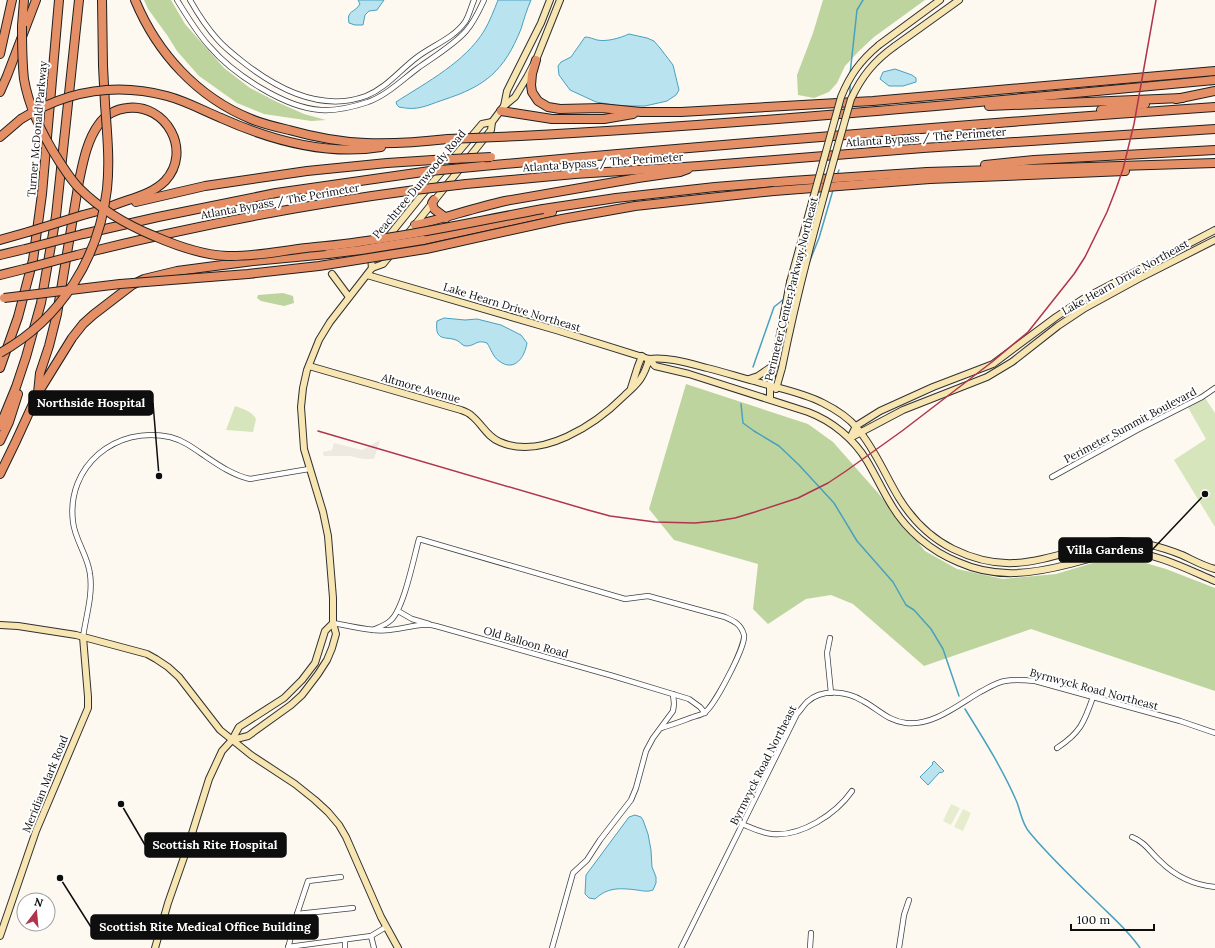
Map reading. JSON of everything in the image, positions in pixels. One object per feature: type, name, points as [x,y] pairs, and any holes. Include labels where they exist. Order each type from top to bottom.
[{"type":"highway","points":[[0,54],[12,0]]},
{"type":"highway","points":[[24,0],[22,26],[22,59],[24,80],[38,126],[67,174],[78,187],[111,213],[138,230],[170,244],[204,253],[227,256],[248,255],[360,242],[543,209],[616,198],[791,181],[927,172],[1215,163]]},
{"type":"highway","points":[[0,92],[36,0]]},
{"type":"highway","name":"Turner McDonald Parkway","points":[[0,368],[18,317],[33,260],[42,194],[59,0]]},
{"type":"highway","points":[[0,441],[9,422],[16,400],[41,303],[57,208],[79,0]]},
{"type":"highway","points":[[0,353],[31,333],[47,318],[68,293],[79,276],[87,259],[102,217],[107,189],[108,154],[103,66],[102,0]]},
{"type":"highway","points":[[135,0],[148,28],[171,62],[195,85],[226,106],[250,119],[303,134],[333,140],[365,143],[403,143],[448,139],[605,131],[944,106],[1215,80]]},
{"type":"highway","points":[[536,60],[532,74],[532,92],[538,101],[548,107],[601,108],[642,112],[681,112],[873,102],[1215,71]]},
{"type":"highway","points":[[0,137],[20,119],[36,110],[65,98],[92,91],[109,90],[149,92],[169,97],[190,104],[244,128],[277,139],[320,148],[370,149],[403,143]]},
{"type":"highway","points":[[1079,117],[1093,111],[1182,98],[1215,91]]},
{"type":"highway","points":[[944,106],[966,107],[1182,98]]},
{"type":"highway","name":"Atlanta Bypass / The Perimeter","points":[[0,255],[158,216],[276,193],[430,171],[633,152],[1215,107]]},
{"type":"highway","points":[[38,392],[40,373],[57,314],[82,166],[92,134],[99,123],[111,112],[121,108],[143,108],[154,112],[162,118],[169,127],[174,139],[176,152],[173,170],[166,180],[149,193],[115,204],[105,209]]},
{"type":"highway","points":[[503,108],[552,119],[604,119],[642,112]]},
{"type":"highway","name":"Atlanta Bypass / The Perimeter","points":[[0,275],[151,237],[250,216],[415,190],[551,176],[923,148],[1215,129]]},
{"type":"highway","points":[[927,172],[938,169],[1034,160],[1215,150]]},
{"type":"highway","points":[[0,240],[105,209],[205,186],[307,171],[387,163],[491,157],[517,162]]},
{"type":"highway","points":[[2,299],[112,285],[248,274],[319,266],[426,249],[562,218],[635,206],[774,191],[923,179],[1142,170],[1215,163]]},
{"type":"highway","points":[[415,225],[446,218],[483,206],[505,201],[680,172],[699,166]]},
{"type":"highway","points":[[0,474],[38,392],[72,338],[83,324],[93,315],[132,285],[144,279],[177,272],[253,261],[361,250],[423,240],[550,213],[675,192]]},
{"type":"highway","points":[[434,200],[432,203],[434,210],[446,218]]},
{"type":"highway","points":[[0,426],[16,387],[34,330]]},
{"type":"main road","name":"Peachtree Dunwoody Road","points":[[503,108],[507,91],[550,0]]},
{"type":"main road","name":"Peachtree Dunwoody Road","points":[[372,268],[383,264],[491,130],[492,122],[503,108],[515,97],[536,60],[560,0]]},
{"type":"main road","name":"Perimeter Center Parkway Northeast","points":[[770,399],[770,386],[790,282],[841,97],[853,73],[864,59],[879,45],[940,0]]},
{"type":"main road","name":"Perimeter Center Parkway Northeast","points":[[770,399],[777,387],[800,287],[851,99],[869,69],[895,46],[959,0]]},
{"type":"main road","name":"Peachtree Dunwoody Road","points":[[232,740],[248,736],[291,705],[307,690],[322,668],[332,648],[336,634],[333,623],[333,598],[328,536],[323,512],[304,449],[301,407],[303,388],[309,366],[319,340],[330,322],[368,275],[372,268],[371,258],[412,206],[482,124],[492,122]]},
{"type":"main road","name":"Lake Hearn Drive Northeast","points":[[856,426],[880,411],[914,395],[993,364],[1056,317],[1083,299],[1215,230]]},
{"type":"main road","name":"Lake Hearn Drive Northeast","points":[[850,438],[903,410],[987,377],[1012,362],[1058,326],[1085,308],[1215,240]]},
{"type":"main road","points":[[332,274],[349,297]]},
{"type":"main road","name":"Lake Hearn Drive Northeast","points":[[368,275],[642,356],[649,359],[656,366],[688,374],[816,414],[850,438],[867,460],[892,506],[905,524],[928,545],[942,555],[964,565],[997,573],[1026,573],[1042,571],[1111,553],[1128,552],[1143,554],[1174,563],[1215,581]]},
{"type":"main road","points":[[630,390],[642,356]]},
{"type":"main road","points":[[312,358],[322,370]]},
{"type":"main road","name":"Lake Hearn Drive Northeast","points":[[649,359],[660,358],[680,361],[777,387],[806,396],[823,403],[838,412],[856,426],[861,433],[877,456],[899,498],[915,520],[932,536],[945,545],[970,556],[998,563],[1026,563],[1116,541],[1151,545],[1215,569]]},
{"type":"main road","name":"Altmore Avenue","points":[[309,366],[461,410],[470,414],[492,438],[501,443],[517,447],[530,447],[542,446],[582,429],[599,418],[615,405],[641,379],[649,359]]},
{"type":"main road","points":[[748,379],[758,376],[774,365]]},
{"type":"main road","points":[[850,438],[856,426]]},
{"type":"main road","points":[[155,948],[168,903],[209,779],[222,751],[232,740],[239,727],[284,698],[302,680],[315,663],[325,631],[333,623]]},
{"type":"main road","points":[[0,625],[18,626],[83,637],[147,654],[168,667],[179,677],[220,730],[251,755],[295,784],[328,812],[339,826],[351,846],[386,927],[398,948]]},
{"type":"main road","name":"Meridian Mark Road","points":[[0,936],[36,831],[88,708],[83,637]]},
{"type":"street","points":[[177,0],[186,16],[210,48],[220,58],[270,94],[308,109],[321,110],[345,108],[368,102],[386,93],[460,37],[471,24],[484,0]]},
{"type":"street","points":[[190,0],[218,40],[247,65],[270,81],[294,93],[311,98],[333,101],[354,99],[365,96],[382,87],[418,56],[461,27],[466,21],[474,0]]},
{"type":"street","name":"Perimeter Summit Boulevard","points":[[1052,477],[1137,430],[1202,397],[1215,388]]},
{"type":"street","points":[[83,637],[90,598],[90,575],[89,566],[74,529],[72,521],[72,505],[81,476],[88,464],[100,452],[118,441],[129,437],[142,434],[156,434],[171,437],[186,443],[243,478],[250,479],[309,469]]},
{"type":"street","points":[[372,630],[392,620],[398,611],[419,539],[625,599],[648,596],[735,621],[744,635],[744,640],[734,665],[712,705],[705,713],[661,728]]},
{"type":"street","points":[[398,611],[412,619],[433,625]]},
{"type":"street","name":"Old Balloon Road","points":[[333,623],[372,630],[389,630],[433,625],[689,699],[700,707],[705,713]]},
{"type":"street","points":[[830,638],[827,653],[832,693]]},
{"type":"street","name":"Byrnwyck Road Northeast","points":[[681,948],[797,714],[806,702],[815,696],[823,693],[842,693],[864,701],[880,713],[895,720],[906,723],[922,722],[937,718],[987,688],[1004,681],[1016,679],[1035,681],[1180,721],[1215,733]]},
{"type":"street","points":[[552,948],[573,873],[587,860],[600,840],[631,800],[636,788],[646,751],[653,738],[672,711],[674,704],[673,694]]},
{"type":"street","points":[[1056,748],[1067,741],[1081,727],[1093,697]]},
{"type":"street","points":[[742,824],[762,832],[772,834],[790,833],[815,823],[831,813],[841,805],[852,791]]},
{"type":"street","points":[[1132,837],[1142,841],[1159,861],[1172,872],[1184,879],[1215,887]]},
{"type":"street","points":[[342,877],[308,881],[288,948],[371,936],[386,927]]},
{"type":"street","points":[[899,948],[904,915],[909,900]]},
{"type":"street","points":[[297,914],[353,908]]},
{"type":"street","points":[[810,948],[812,933]]},
{"type":"street","points":[[371,936],[374,948]]},
{"type":"street","points":[[345,940],[345,948]]},
{"type":"green space","points":[[144,0],[171,0],[185,24],[224,68],[250,88],[304,114],[326,120],[311,121],[264,114],[237,103],[199,76],[177,51],[148,9]]},
{"type":"green space","points":[[823,0],[925,0],[874,37],[845,66],[837,83],[829,92],[814,98],[798,95],[797,75],[813,33]]},
{"type":"green space","points":[[283,293],[293,296],[294,303],[284,306],[261,301],[257,298],[258,295]]},
{"type":"green space","points":[[686,384],[808,424],[833,442],[878,493],[925,551],[957,569],[1003,579],[1056,574],[1106,559],[1132,559],[1166,569],[1215,588],[1215,691],[1031,629],[924,666],[853,604],[831,595],[806,599],[768,624],[753,609],[758,564],[674,540],[649,509]]},
{"type":"green space","points":[[1203,395],[1215,413],[1215,527],[1174,460],[1206,439],[1186,404]]},
{"type":"green space","points":[[235,406],[254,416],[256,419],[253,432],[226,430]]},
{"type":"green space","points":[[951,804],[960,808],[951,825],[943,821]]},
{"type":"green space","points":[[963,809],[971,813],[963,831],[954,827]]},
{"type":"shaded area","points":[[380,440],[374,459],[323,455],[323,452],[332,450],[334,443],[362,450]]},
{"type":"water","points":[[358,0],[384,0],[377,10],[369,11],[365,15],[363,25],[355,25],[349,23],[348,19],[350,14],[360,4]]},
{"type":"water","points":[[498,0],[531,0],[515,44],[508,56],[492,75],[471,89],[458,95],[421,107],[399,107],[396,102],[444,71],[467,52],[484,31]]},
{"type":"water","points":[[629,34],[654,41],[660,48],[673,65],[679,90],[676,95],[667,101],[645,106],[619,106],[596,102],[570,90],[559,75],[558,66],[561,62],[571,57],[585,37],[597,40],[609,40]]},
{"type":"water","points":[[895,69],[912,75],[916,78],[916,82],[903,86],[889,86],[880,79],[883,72]]},
{"type":"water","points":[[444,318],[465,320],[477,319],[501,325],[521,335],[527,343],[524,353],[514,364],[505,364],[495,357],[487,343],[478,342],[465,346],[454,339],[440,336],[437,328],[437,321]]},
{"type":"water","points":[[934,761],[944,771],[941,773],[940,772],[928,785],[920,777],[933,764],[932,763]]},
{"type":"water","points":[[635,815],[641,817],[648,834],[652,867],[656,877],[656,883],[653,890],[645,891],[614,889],[605,892],[595,899],[589,898],[585,894],[586,875],[629,817]]},
{"type":"waterway","points":[[850,74],[857,10],[863,0]]},
{"type":"waterway","points":[[850,84],[850,96]]},
{"type":"waterway","points":[[837,175],[839,170]]},
{"type":"waterway","points":[[807,268],[819,238],[833,190]]},
{"type":"waterway","points":[[790,295],[797,288]]},
{"type":"waterway","points":[[753,367],[774,307],[784,299]]},
{"type":"waterway","points":[[741,404],[743,423],[779,446],[834,503],[857,541],[893,582],[906,605],[914,610],[931,629],[943,649],[959,696]]},
{"type":"waterway","points":[[965,709],[1005,776],[1027,829],[1062,868],[1125,929],[1140,948]]},
{"type":"railway","points":[[318,431],[610,516],[655,522],[695,523],[735,518],[798,498],[828,483],[902,431],[992,362],[1028,332],[1074,274],[1085,257],[1107,212],[1123,169],[1134,124],[1156,0]]},
{"type":"place","name":"Northside Hospital","points":[[159,476]]},
{"type":"place","name":"Villa Gardens","points":[[1205,494]]},
{"type":"place","name":"Scottish Rite Hospital","points":[[121,804]]},
{"type":"place","name":"Scottish Rite Medical Office Building","points":[[60,878]]}]
